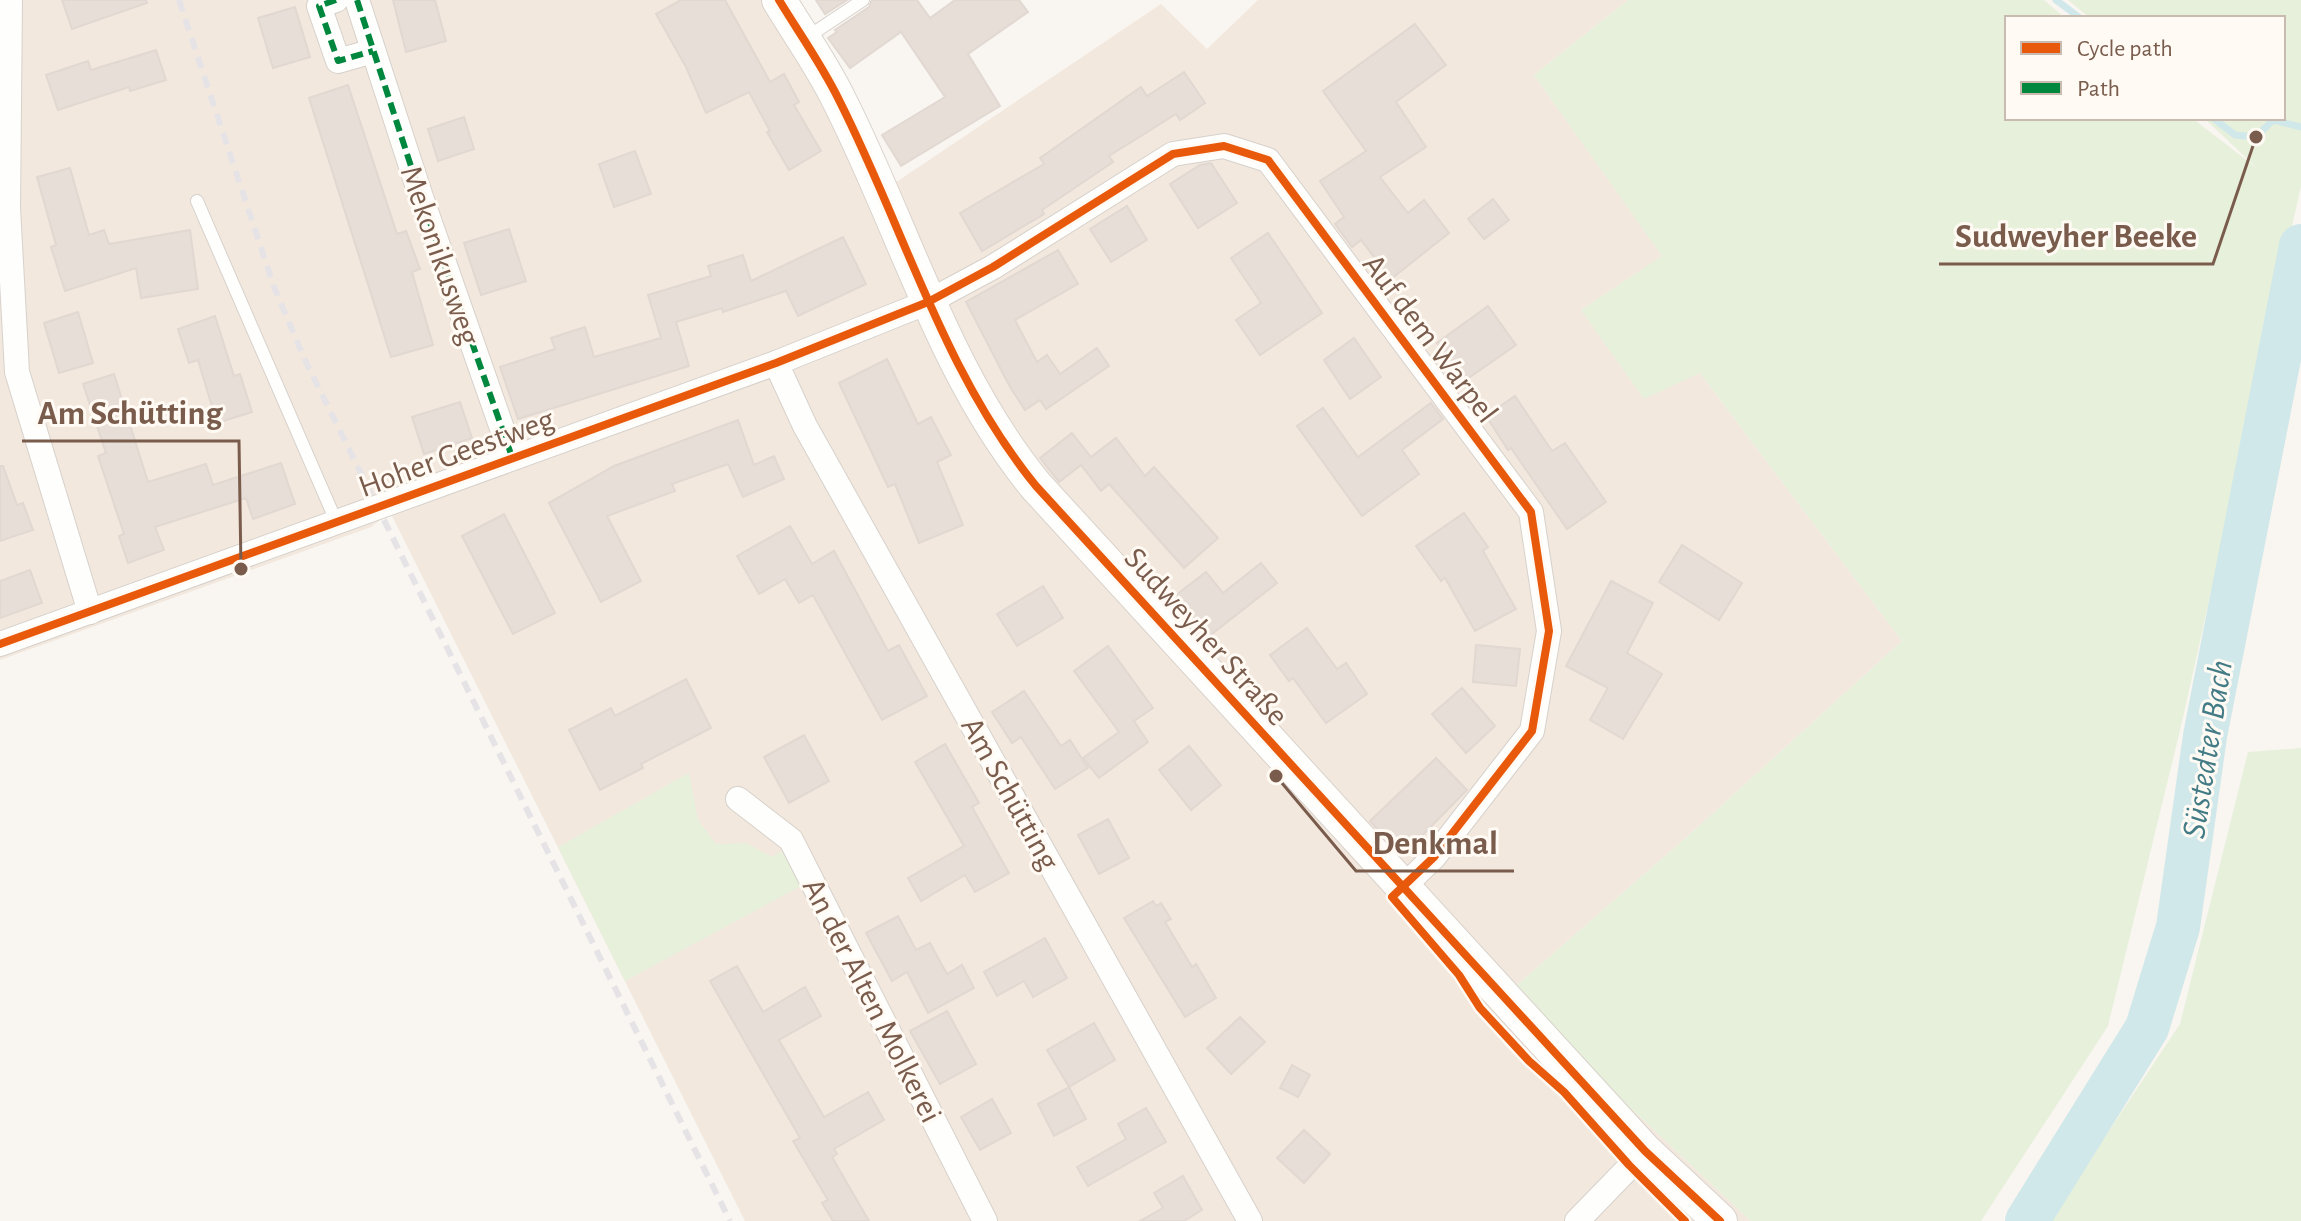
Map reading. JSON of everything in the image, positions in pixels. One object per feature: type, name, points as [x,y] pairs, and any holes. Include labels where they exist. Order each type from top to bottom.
[{"type":"street","points":[[10,0],[4,209],[17,372],[90,612]]},
{"type":"street","points":[[336,0],[319,6],[338,61],[373,51]]},
{"type":"street","name":"Mekonikusweg","points":[[357,0],[512,457]]},
{"type":"street","name":"Sudweyher Straße","points":[[779,0],[838,98],[953,357],[1010,453],[1645,1151],[1720,1221]]},
{"type":"street","name":"Auf dem Warpel","points":[[928,302],[993,267],[1173,154],[1224,146],[1268,160],[1531,512],[1549,631],[1532,731],[1434,857],[1403,887]]},
{"type":"street","name":"Hoher Geestweg","points":[[0,644],[776,363],[928,302]]},
{"type":"street","name":"Am Schütting","points":[[776,363],[805,426],[1250,1221]]},
{"type":"street","name":"An der Alten Molkerei","points":[[738,799],[791,840],[985,1221]]},
{"type":"street","points":[[1577,1221],[1645,1151]]},
{"type":"lane","points":[[804,39],[863,0]]},
{"type":"lane","points":[[197,201],[336,521]]},
{"type":"shaded area","points":[[0,0],[794,0],[889,187],[1161,4],[1207,49],[1258,0],[1628,0],[1534,75],[1663,256],[1581,310],[1700,373],[1902,641],[1688,836],[1517,985],[1592,1072],[1751,1221],[745,1221],[390,512],[371,527],[0,660]]},
{"type":"green space","points":[[1628,0],[2044,0],[2063,16],[2005,16],[2005,120],[2195,120],[2258,169],[2206,120],[2285,120],[2285,16],[2088,16],[2068,0],[2301,0],[2301,186],[2182,722],[2108,1026],[1981,1221],[1751,1221],[1592,1072],[1517,985],[1688,836],[1902,641],[1700,373],[1644,399],[1581,310],[1662,256],[1534,75]]},
{"type":"green space","points":[[2301,748],[2301,1221],[2049,1221],[2180,1024],[2248,752]]},
{"type":"green space","points":[[689,773],[698,820],[716,844],[746,843],[772,857],[782,851],[803,885],[625,981],[558,847]]},
{"type":"building","points":[[62,0],[146,0],[147,3],[72,29]]},
{"type":"building","points":[[393,0],[435,0],[446,41],[406,52]]},
{"type":"building","points":[[681,0],[725,0],[770,82],[784,74],[799,102],[794,105],[821,151],[789,170],[749,92],[706,113],[686,67],[656,14]]},
{"type":"building","points":[[816,0],[847,0],[825,14]]},
{"type":"building","points":[[872,0],[917,0],[930,18],[955,0],[1019,0],[1028,12],[968,54],[1000,106],[901,166],[882,135],[945,97],[901,32],[850,68],[828,38],[869,7]]},
{"type":"building","points":[[295,7],[310,57],[273,68],[258,18]]},
{"type":"building","points":[[1415,24],[1446,65],[1396,102],[1426,147],[1380,177],[1408,213],[1424,200],[1449,233],[1391,279],[1361,240],[1352,247],[1335,224],[1344,217],[1320,181],[1366,151],[1323,91]]},
{"type":"building","points":[[156,50],[166,80],[130,91],[129,87],[58,110],[46,75],[88,61],[91,70]]},
{"type":"building","points":[[1184,72],[1205,103],[1180,120],[1176,114],[1109,156],[1113,162],[1042,210],[1044,214],[982,251],[960,213],[1044,164],[1040,158],[1141,87],[1147,96]]},
{"type":"building","points":[[348,85],[397,234],[406,231],[420,269],[412,272],[433,345],[391,357],[309,98]]},
{"type":"building","points":[[464,117],[474,149],[438,161],[428,129]]},
{"type":"building","points":[[635,151],[651,194],[614,207],[599,164]]},
{"type":"building","points":[[1211,163],[1237,203],[1198,228],[1170,184],[1200,165]]},
{"type":"building","points":[[70,168],[89,235],[104,230],[109,244],[190,230],[198,289],[141,298],[136,268],[65,291],[51,247],[56,245],[37,177]]},
{"type":"building","points":[[1493,199],[1509,220],[1484,239],[1468,219]]},
{"type":"building","points":[[1127,206],[1147,240],[1111,262],[1090,229]]},
{"type":"building","points":[[509,229],[526,281],[481,295],[464,243]]},
{"type":"building","points":[[1268,233],[1322,313],[1260,355],[1236,320],[1261,303],[1231,258]]},
{"type":"building","points":[[843,237],[866,284],[798,316],[786,291],[723,312],[722,308],[676,322],[689,366],[518,419],[500,367],[555,349],[551,338],[585,327],[594,357],[661,338],[648,295],[711,276],[708,266],[743,255],[751,281]]},
{"type":"building","points":[[1058,250],[1078,284],[1015,320],[1037,362],[1047,355],[1060,374],[1097,348],[1109,366],[1046,409],[1040,400],[1025,410],[966,302]]},
{"type":"building","points":[[1488,306],[1516,345],[1464,381],[1437,343]]},
{"type":"building","points":[[78,312],[93,363],[59,373],[44,323]]},
{"type":"building","points":[[215,316],[234,376],[240,374],[252,412],[217,423],[198,360],[189,363],[178,329]]},
{"type":"building","points":[[1354,338],[1381,377],[1350,399],[1324,360]]},
{"type":"building","points":[[887,359],[918,424],[931,417],[951,455],[937,462],[963,525],[919,543],[895,484],[888,487],[839,383]]},
{"type":"building","points":[[114,374],[148,482],[206,464],[213,485],[281,463],[295,504],[253,519],[246,498],[155,527],[164,550],[128,563],[119,536],[124,534],[98,456],[106,453],[83,384]]},
{"type":"building","points":[[1515,396],[1552,451],[1565,443],[1606,502],[1567,529],[1486,416]]},
{"type":"building","points":[[460,402],[472,438],[424,454],[412,417]]},
{"type":"building","points":[[1431,403],[1443,419],[1402,450],[1419,474],[1362,516],[1297,426],[1323,408],[1358,457]]},
{"type":"building","points":[[738,420],[754,465],[774,456],[784,479],[743,497],[728,464],[672,484],[675,491],[607,516],[641,581],[601,602],[549,503],[614,466]]},
{"type":"building","points":[[1072,433],[1091,457],[1116,438],[1145,476],[1154,467],[1218,538],[1184,568],[1109,484],[1101,491],[1081,465],[1059,482],[1040,458]]},
{"type":"building","points":[[0,466],[3,466],[17,505],[23,503],[33,530],[0,541]]},
{"type":"building","points":[[1464,513],[1488,547],[1483,551],[1516,609],[1475,631],[1445,578],[1441,581],[1416,546]]},
{"type":"building","points":[[504,514],[555,613],[513,634],[462,536]]},
{"type":"building","points":[[790,526],[812,564],[834,551],[888,651],[899,645],[927,696],[882,720],[813,595],[799,603],[785,579],[759,594],[737,556]]},
{"type":"building","points":[[1682,545],[1742,583],[1719,620],[1659,582]]},
{"type":"building","points":[[1261,563],[1277,583],[1208,637],[1175,596],[1206,572],[1223,593]]},
{"type":"building","points":[[30,570],[42,603],[0,618],[0,581]]},
{"type":"building","points":[[1611,581],[1653,603],[1627,653],[1662,674],[1623,739],[1590,720],[1608,688],[1566,666]]},
{"type":"building","points":[[1043,586],[1063,618],[1017,646],[997,614]]},
{"type":"building","points":[[1307,628],[1337,669],[1346,663],[1367,694],[1326,723],[1293,678],[1289,681],[1270,655]]},
{"type":"building","points":[[1476,645],[1520,649],[1516,686],[1473,682]]},
{"type":"building","points":[[1108,646],[1153,708],[1134,721],[1148,742],[1099,778],[1083,758],[1119,732],[1074,671]]},
{"type":"building","points":[[686,679],[711,728],[641,764],[643,768],[600,790],[569,730],[611,708],[615,716]]},
{"type":"building","points":[[1462,688],[1495,726],[1466,753],[1432,714]]},
{"type":"building","points":[[1024,691],[1061,746],[1070,740],[1088,768],[1055,789],[1021,737],[1012,743],[992,712]]},
{"type":"building","points":[[804,735],[829,781],[789,803],[764,757]]},
{"type":"building","points":[[945,744],[979,803],[972,807],[1009,873],[975,892],[965,875],[921,901],[908,878],[964,846],[915,762]]},
{"type":"building","points":[[1189,746],[1221,785],[1191,810],[1159,770]]},
{"type":"building","points":[[1436,758],[1467,790],[1402,856],[1370,821]]},
{"type":"building","points":[[1108,819],[1129,858],[1099,874],[1078,835]]},
{"type":"building","points":[[1153,901],[1156,906],[1161,903],[1171,919],[1165,922],[1192,967],[1196,964],[1216,998],[1185,1017],[1124,918]]},
{"type":"building","points":[[898,916],[916,950],[930,943],[947,974],[962,965],[974,988],[928,1013],[907,972],[892,981],[866,933]]},
{"type":"building","points":[[1045,938],[1067,978],[1033,997],[1024,981],[997,996],[984,972]]},
{"type":"building","points":[[737,966],[763,1012],[805,987],[821,1016],[779,1040],[824,1117],[868,1092],[884,1120],[834,1149],[837,1154],[832,1157],[869,1221],[833,1221],[822,1203],[828,1200],[793,1141],[800,1138],[710,981]]},
{"type":"building","points":[[947,1011],[976,1064],[940,1084],[910,1031]]},
{"type":"building","points":[[1240,1017],[1265,1042],[1231,1074],[1207,1048]]},
{"type":"building","points":[[1094,1023],[1115,1060],[1069,1087],[1047,1050]]},
{"type":"building","points":[[1292,1065],[1310,1075],[1298,1097],[1280,1088]]},
{"type":"building","points":[[1069,1087],[1086,1119],[1054,1136],[1038,1104]]},
{"type":"building","points":[[992,1099],[1011,1133],[980,1150],[961,1117]]},
{"type":"building","points":[[1146,1108],[1166,1142],[1088,1186],[1077,1167],[1126,1139],[1118,1124]]},
{"type":"building","points":[[1304,1130],[1330,1154],[1304,1183],[1277,1158]]},
{"type":"building","points":[[1183,1176],[1202,1210],[1184,1221],[1140,1221],[1163,1208],[1154,1193]]},
{"type":"waterway","points":[[2056,0],[2077,16]]},
{"type":"waterway","points":[[2216,120],[2235,135],[2256,137],[2273,120]]},
{"type":"waterway","points":[[2273,120],[2301,127]]},
{"type":"waterway","name":"Süstedter Bach","points":[[2027,1221],[2147,1028],[2178,927],[2205,736],[2301,246]]},
{"type":"railway","points":[[179,0],[274,287],[304,358],[730,1221]]},
{"type":"marked path","points":[[336,0],[319,6],[338,61],[373,51]]},
{"type":"marked path","points":[[357,0],[421,197],[512,457]]},
{"type":"cycle path","points":[[779,0],[839,100],[927,299],[975,396],[1036,486],[1645,1151],[1720,1221]]},
{"type":"cycle path","points":[[0,644],[776,363],[928,302],[993,267],[1173,154],[1224,146],[1268,160],[1531,512],[1549,631],[1532,731],[1434,857],[1392,897],[1459,975],[1480,1008],[1685,1221]]},
{"type":"place","name":"Sudweyher Beeke","points":[[2256,137]]},
{"type":"place","name":"Am Schütting","points":[[241,569]]},
{"type":"place","name":"Denkmal","points":[[1276,776]]}]
